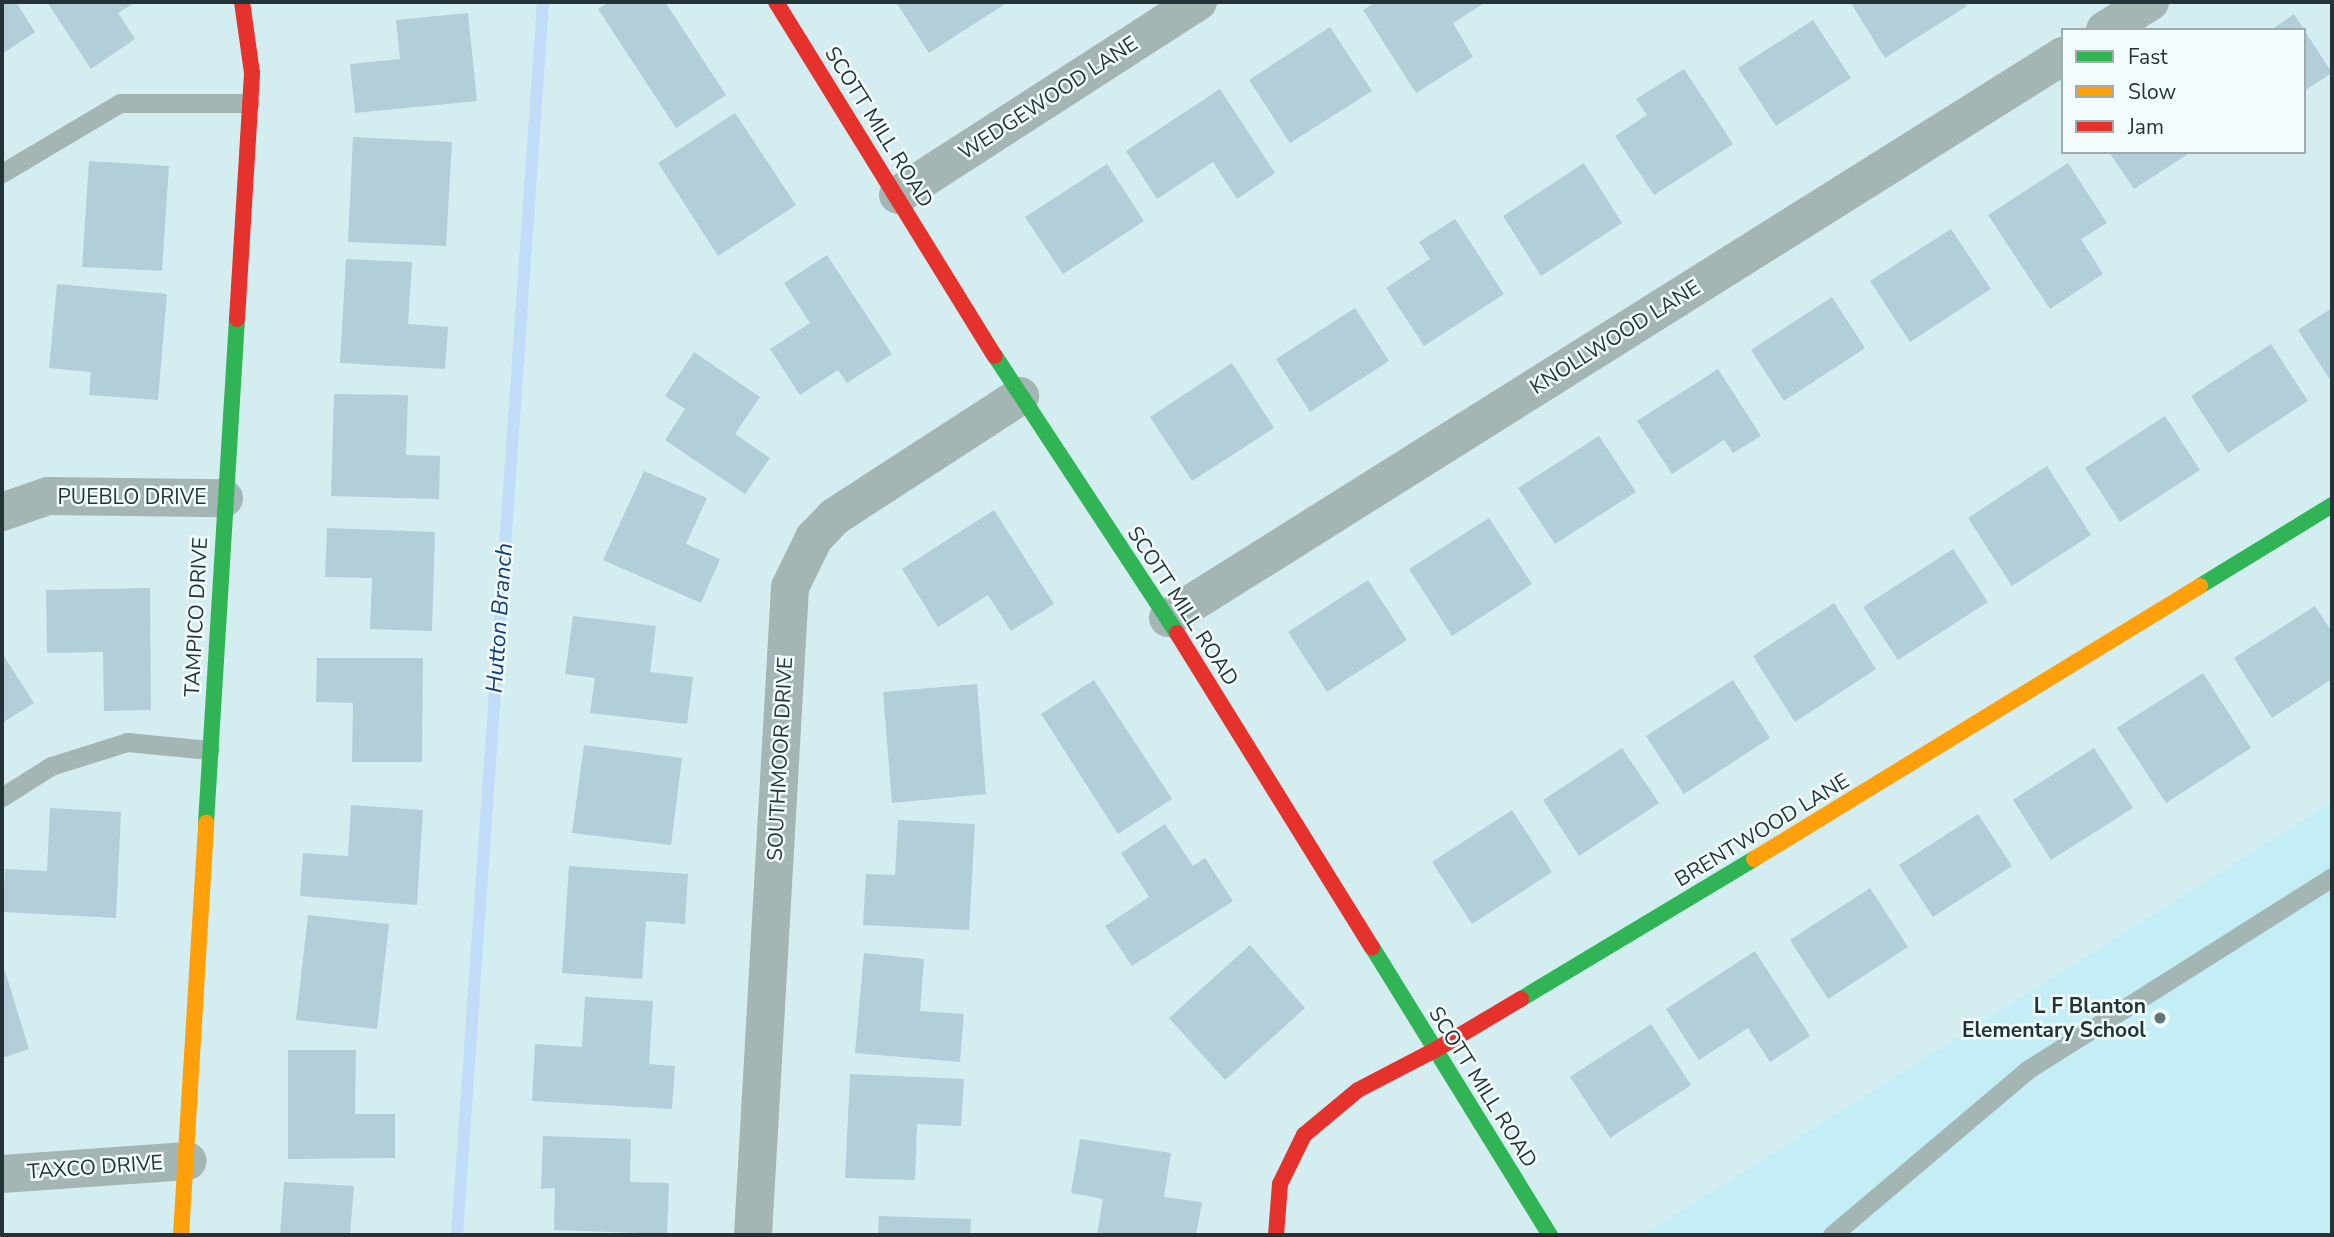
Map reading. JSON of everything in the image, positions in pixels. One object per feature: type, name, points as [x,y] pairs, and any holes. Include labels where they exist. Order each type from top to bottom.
[{"type":"street","name":"TAMPICO DRIVE","points":[[181,1235],[188,1161],[224,498],[252,73],[242,2]]},
{"type":"street","name":"SCOTT MILL ROAD","points":[[776,2],[898,195],[1020,396],[1168,618],[1550,1235]]},
{"type":"street","name":"WEDGEWOOD LANE","points":[[898,195],[1198,2]]},
{"type":"street","points":[[2108,28],[2150,2]]},
{"type":"street","name":"KNOLLWOOD LANE","points":[[1168,618],[2061,57]]},
{"type":"street","name":"SOUTHMOOR DRIVE","points":[[753,1235],[790,587],[814,538],[834,517],[1020,396]]},
{"type":"street","name":"PUEBLO DRIVE","points":[[2,512],[48,496],[224,498]]},
{"type":"street","name":"BRENTWOOD LANE","points":[[1276,1235],[1280,1184],[1304,1135],[1358,1090],[1435,1050],[1655,920],[2332,505]]},
{"type":"street","name":"TAXCO DRIVE","points":[[2,1174],[188,1161]]},
{"type":"lane","points":[[2,173],[120,103],[250,103]]},
{"type":"lane","points":[[2,797],[51,766],[127,742],[210,750]]},
{"type":"lane","points":[[1832,1235],[2027,1070],[2332,877]]},
{"type":"shaded area","name":"L F Blanton Elementary School","points":[[2332,802],[2332,1235],[1643,1235]]},
{"type":"building","points":[[2,2],[16,2],[35,32],[2,54]]},
{"type":"building","points":[[47,2],[136,2],[118,13],[135,39],[91,69]]},
{"type":"building","points":[[609,2],[665,2],[726,95],[676,128],[598,9]]},
{"type":"building","points":[[896,2],[1008,2],[929,53]]},
{"type":"building","points":[[1376,2],[1482,2],[1483,4],[1453,23],[1473,57],[1416,93],[1363,10]]},
{"type":"building","points":[[1857,2],[1964,2],[1967,6],[1885,58],[1852,5]]},
{"type":"building","points":[[468,13],[477,101],[355,113],[350,64],[400,59],[396,20]]},
{"type":"building","points":[[2294,14],[2303,28],[2274,28]]},
{"type":"building","points":[[1813,20],[1851,78],[1776,126],[1738,68]]},
{"type":"building","points":[[1330,27],[1372,91],[1290,143],[1249,80]]},
{"type":"building","points":[[2306,33],[2332,73],[2306,90]]},
{"type":"building","points":[[1684,69],[1733,144],[1654,195],[1615,136],[1647,115],[1636,99]]},
{"type":"building","points":[[1220,89],[1275,173],[1237,199],[1213,162],[1157,199],[1126,151]]},
{"type":"building","points":[[735,113],[796,205],[718,256],[658,163]]},
{"type":"building","points":[[353,137],[452,142],[446,246],[348,242]]},
{"type":"building","points":[[2110,154],[2188,154],[2134,189]]},
{"type":"building","points":[[89,161],[169,166],[162,271],[82,267]]},
{"type":"building","points":[[1584,163],[1622,223],[1541,276],[1503,216]]},
{"type":"building","points":[[2068,163],[2107,223],[2081,239],[2103,274],[2050,309],[1988,215]]},
{"type":"building","points":[[1107,164],[1144,221],[1063,274],[1025,217]]},
{"type":"building","points":[[1455,219],[1504,294],[1424,346],[1386,288],[1430,259],[1419,242]]},
{"type":"building","points":[[1951,229],[1991,289],[1910,342],[1870,281]]},
{"type":"building","points":[[827,255],[892,354],[847,383],[838,370],[800,395],[770,349],[810,323],[784,283]]},
{"type":"building","points":[[346,259],[412,262],[408,324],[448,327],[445,369],[340,363]]},
{"type":"building","points":[[57,284],[167,294],[158,400],[89,395],[91,372],[49,368]]},
{"type":"building","points":[[1832,297],[1865,348],[1784,401],[1751,350]]},
{"type":"building","points":[[1355,308],[1389,361],[1310,412],[1276,359]]},
{"type":"building","points":[[2332,308],[2332,383],[2298,330]]},
{"type":"building","points":[[2271,344],[2308,401],[2228,453],[2191,396]]},
{"type":"building","points":[[694,352],[760,397],[735,434],[770,458],[745,494],[665,440],[685,409],[665,396]]},
{"type":"building","points":[[1232,363],[1274,428],[1192,481],[1150,417]]},
{"type":"building","points":[[1718,369],[1761,436],[1733,453],[1724,440],[1672,474],[1637,421]]},
{"type":"building","points":[[334,394],[408,395],[406,455],[440,456],[439,499],[331,496]]},
{"type":"building","points":[[2165,416],[2200,470],[2120,522],[2085,468]]},
{"type":"building","points":[[1599,436],[1636,492],[1555,544],[1518,488]]},
{"type":"building","points":[[2047,466],[2091,535],[2012,586],[1968,518]]},
{"type":"building","points":[[644,471],[707,498],[686,544],[720,559],[701,603],[603,560]]},
{"type":"building","points":[[994,510],[1054,604],[1011,631],[988,595],[938,627],[902,569]]},
{"type":"building","points":[[1489,518],[1532,584],[1452,636],[1409,569]]},
{"type":"building","points":[[327,528],[435,532],[432,631],[370,629],[372,578],[325,577]]},
{"type":"building","points":[[1953,549],[1988,602],[1898,660],[1863,607]]},
{"type":"building","points":[[1368,580],[1407,640],[1327,692],[1288,632]]},
{"type":"building","points":[[150,588],[151,710],[104,711],[103,652],[47,653],[46,590]]},
{"type":"building","points":[[1834,603],[1876,669],[1795,722],[1753,656]]},
{"type":"building","points":[[2315,606],[2332,632],[2332,679],[2272,718],[2234,658]]},
{"type":"building","points":[[573,616],[656,626],[650,672],[693,677],[687,724],[590,713],[595,678],[565,674]]},
{"type":"building","points":[[2,653],[34,703],[2,723]]},
{"type":"building","points":[[317,658],[423,658],[422,762],[352,762],[353,703],[316,702]]},
{"type":"building","points":[[2203,673],[2251,748],[2166,803],[2117,728]]},
{"type":"building","points":[[1094,680],[1172,799],[1118,834],[1041,714]]},
{"type":"building","points":[[1733,680],[1770,738],[1684,794],[1646,736]]},
{"type":"building","points":[[977,684],[986,794],[892,803],[883,692]]},
{"type":"building","points":[[584,745],[682,758],[671,845],[572,833]]},
{"type":"building","points":[[1622,748],[1659,803],[1579,856],[1543,800]]},
{"type":"building","points":[[2094,748],[2133,808],[2051,860],[2013,800]]},
{"type":"building","points":[[351,805],[423,810],[417,905],[300,896],[303,853],[348,856]]},
{"type":"building","points":[[50,808],[121,812],[116,918],[3,912],[5,869],[47,871]]},
{"type":"building","points":[[1512,810],[1552,872],[1472,924],[1432,862]]},
{"type":"building","points":[[1978,814],[2012,866],[1933,917],[1899,865]]},
{"type":"building","points":[[898,820],[975,824],[969,930],[863,925],[866,874],[895,875]]},
{"type":"building","points":[[1165,824],[1193,866],[1205,858],[1233,901],[1132,966],[1105,926],[1149,897],[1121,853]]},
{"type":"building","points":[[569,866],[688,874],[685,924],[646,921],[642,979],[562,973]]},
{"type":"building","points":[[1870,888],[1908,947],[1828,999],[1790,940]]},
{"type":"building","points":[[308,915],[389,924],[377,1029],[296,1020]]},
{"type":"building","points":[[1250,945],[1305,1008],[1225,1080],[1169,1018]]},
{"type":"building","points":[[1755,951],[1810,1036],[1770,1062],[1748,1028],[1699,1060],[1666,1009]]},
{"type":"building","points":[[864,953],[924,959],[920,1011],[964,1014],[960,1062],[855,1053]]},
{"type":"building","points":[[5,971],[29,1049],[2,1058],[2,972]]},
{"type":"building","points":[[585,997],[653,1001],[649,1064],[675,1066],[672,1109],[532,1101],[535,1044],[582,1047]]},
{"type":"building","points":[[1651,1024],[1691,1085],[1610,1138],[1570,1077]]},
{"type":"building","points":[[288,1050],[356,1050],[355,1114],[395,1114],[395,1158],[288,1159]]},
{"type":"building","points":[[850,1074],[964,1079],[961,1126],[917,1124],[915,1180],[845,1178]]},
{"type":"building","points":[[543,1136],[631,1139],[630,1182],[669,1183],[667,1234],[554,1230],[555,1188],[541,1189]]},
{"type":"building","points":[[1080,1139],[1171,1153],[1164,1197],[1202,1202],[1196,1235],[1097,1235],[1103,1199],[1071,1193]]},
{"type":"building","points":[[284,1182],[354,1186],[350,1235],[280,1235]]},
{"type":"building","points":[[879,1216],[971,1219],[970,1235],[878,1235]]},
{"type":"waterway","name":"Hutton Branch","points":[[457,1235],[543,2]]},
{"type":"traffic: fast","points":[[206,823],[237,319]]},
{"type":"traffic: fast","points":[[995,356],[1177,633]]},
{"type":"traffic: fast","points":[[2200,586],[2332,505]]},
{"type":"traffic: fast","points":[[1521,999],[1754,859]]},
{"type":"traffic: fast","points":[[1372,947],[1550,1235]]},
{"type":"traffic: slow","points":[[1754,859],[2200,586]]},
{"type":"traffic: slow","points":[[181,1235],[206,823]]},
{"type":"traffic: jam","points":[[237,319],[252,73],[242,2]]},
{"type":"traffic: jam","points":[[776,2],[995,356]]},
{"type":"traffic: jam","points":[[1177,633],[1372,947]]},
{"type":"traffic: jam","points":[[1276,1235],[1280,1184],[1304,1135],[1358,1090],[1435,1050],[1521,999]]},
{"type":"place","name":"L F Blanton Elementary School","points":[[2160,1018]]}]
